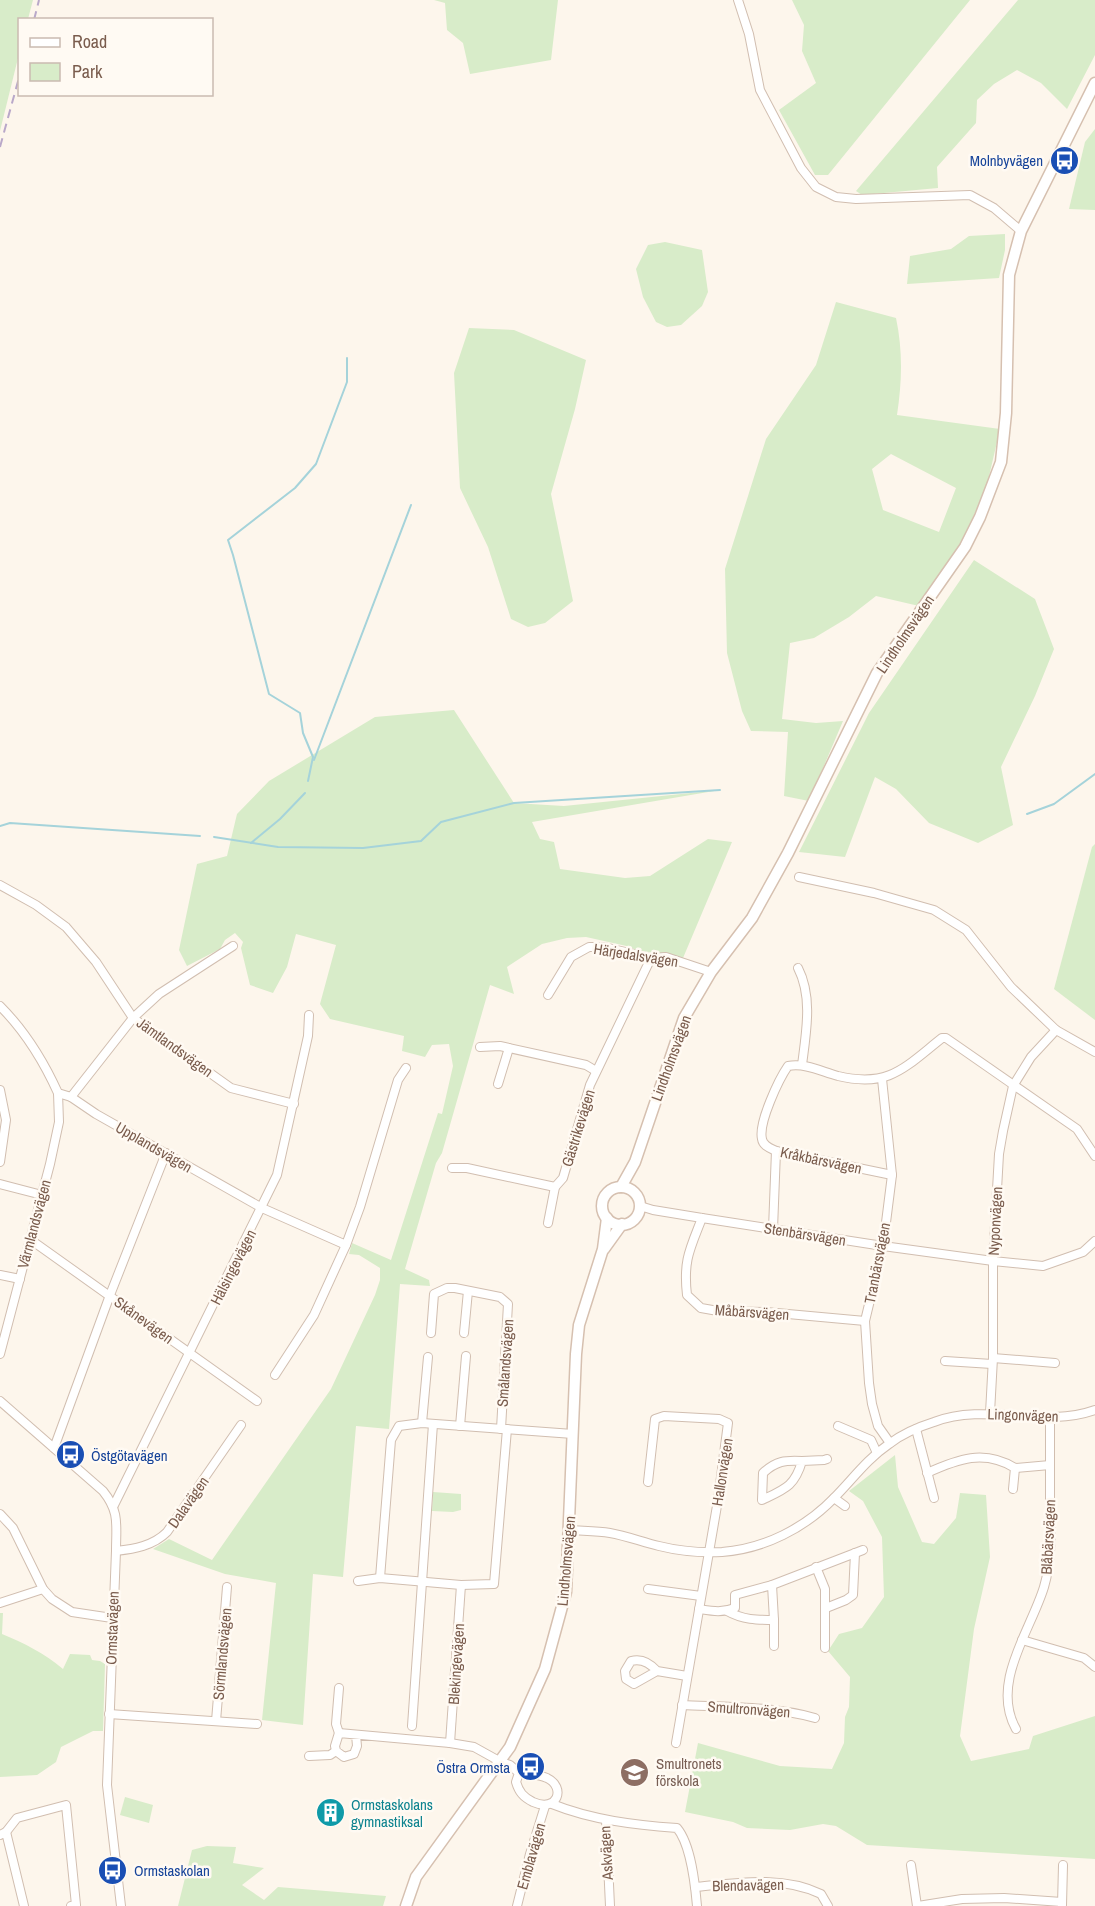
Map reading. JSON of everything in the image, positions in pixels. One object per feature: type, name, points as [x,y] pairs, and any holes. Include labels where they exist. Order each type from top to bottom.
[{"type":"main road","name":"Lindholmsvägen","points":[[406,1906],[416,1877],[510,1748],[545,1669],[555,1636],[566,1592],[579,1324],[603,1249],[607,1218],[602,1205],[605,1196],[612,1189],[621,1187],[635,1162],[684,1018],[711,972],[758,908],[878,673],[964,547],[980,518],[1001,462],[1006,413],[1009,275],[1021,231],[1095,84]]},
{"type":"main road","name":"Lindholmsvägen","points":[[603,1249],[622,1224],[630,1222],[639,1209],[634,1192],[635,1162]]},
{"type":"main road","points":[[621,1187],[634,1192]]},
{"type":"main road","points":[[607,1218],[614,1223],[622,1224]]},
{"type":"street","points":[[738,0],[746,24],[760,90],[801,168],[816,187],[836,197],[856,199],[970,195],[994,208],[1021,231]]},
{"type":"street","points":[[799,878],[874,893],[934,910],[966,930],[1011,987],[1056,1030],[1095,1052]]},
{"type":"street","name":"Jämtlandsvägen","points":[[0,885],[36,905],[66,927],[96,962],[133,1018],[231,1088],[294,1104]]},
{"type":"street","points":[[71,1097],[133,1018],[159,994],[233,946]]},
{"type":"street","name":"Härjedalsvägen","points":[[548,995],[571,957],[589,947],[604,947],[651,958],[666,957],[711,972]]},
{"type":"street","name":"Gästrikevägen","points":[[548,1223],[555,1187],[563,1178],[590,1085],[651,958]]},
{"type":"street","points":[[798,968],[805,981],[806,996],[807,1028],[802,1065],[840,1076],[882,1079],[902,1070],[942,1038],[946,1038],[1077,1129],[1095,1156]]},
{"type":"street","points":[[0,1006],[16,1022],[36,1050],[58,1093]]},
{"type":"street","name":"Hälsingevägen","points":[[114,1504],[277,1175],[308,1036],[309,1014]]},
{"type":"street","points":[[1013,1086],[1031,1057],[1056,1030]]},
{"type":"street","name":"Gästrikevägen","points":[[480,1047],[500,1046],[586,1065],[596,1071]]},
{"type":"street","points":[[498,1084],[509,1048]]},
{"type":"street","name":"Kråkbärsvägen","points":[[802,1065],[788,1066],[782,1074],[762,1125],[762,1140],[766,1147],[892,1175]]},
{"type":"street","points":[[275,1375],[314,1315],[346,1245],[360,1207],[398,1080],[406,1068]]},
{"type":"street","name":"Tranbärsvägen","points":[[882,1079],[892,1175],[883,1246],[865,1321],[872,1404],[878,1426],[890,1443]]},
{"type":"street","name":"Nyponvägen","points":[[990,1413],[993,1262],[999,1154],[1013,1086]]},
{"type":"street","points":[[0,1090],[6,1120],[0,1162]]},
{"type":"street","name":"Upplandsvägen","points":[[58,1093],[71,1097],[96,1114],[262,1208],[346,1245]]},
{"type":"street","name":"Värmlandsvägen","points":[[0,1354],[31,1240],[59,1122],[58,1093]]},
{"type":"street","points":[[772,1229],[776,1151]]},
{"type":"street","points":[[54,1448],[110,1295],[166,1153]]},
{"type":"street","points":[[452,1168],[467,1168],[555,1187]]},
{"type":"street","points":[[0,1184],[42,1195]]},
{"type":"street","name":"Stenbärsvägen","points":[[639,1209],[993,1262],[1043,1266],[1083,1252],[1095,1241]]},
{"type":"street","name":"Måbärsvägen","points":[[702,1218],[685,1262],[684,1275],[687,1294],[701,1308],[865,1321]]},
{"type":"street","name":"Skånevägen","points":[[31,1240],[257,1401]]},
{"type":"street","points":[[0,1275],[20,1279]]},
{"type":"street","name":"Smålandsvägen","points":[[431,1333],[434,1294],[447,1288],[500,1297],[508,1304],[504,1429]]},
{"type":"street","points":[[464,1333],[468,1291]]},
{"type":"street","points":[[460,1425],[466,1356]]},
{"type":"street","points":[[422,1423],[428,1358]]},
{"type":"street","points":[[945,1361],[1055,1363]]},
{"type":"street","points":[[0,1401],[103,1491],[114,1504]]},
{"type":"street","name":"Lingonvägen","points":[[570,1530],[611,1533],[660,1546],[709,1552],[737,1550],[769,1541],[814,1517],[865,1464],[890,1443],[916,1429],[949,1417],[990,1413],[1050,1418],[1074,1416],[1095,1410]]},
{"type":"street","name":"Hallonvägen","points":[[648,1482],[656,1419],[664,1416],[719,1419],[728,1423],[709,1552]]},
{"type":"street","name":"Blåbärsvägen","points":[[1016,1729],[1010,1718],[1008,1704],[1013,1664],[1044,1587],[1048,1568],[1051,1534],[1050,1418]]},
{"type":"street","name":"Smålandsvägen","points":[[380,1578],[391,1440],[399,1426],[422,1423],[573,1434]]},
{"type":"street","points":[[412,1726],[433,1424]]},
{"type":"street","name":"Dalavägen","points":[[116,1551],[151,1543],[167,1532],[242,1425]]},
{"type":"street","points":[[838,1426],[871,1440],[878,1453]]},
{"type":"street","points":[[358,1581],[380,1578],[461,1585],[494,1584],[504,1429]]},
{"type":"street","points":[[916,1429],[934,1498]]},
{"type":"street","points":[[927,1473],[949,1463],[975,1457],[1003,1461],[1015,1468],[1050,1466]]},
{"type":"street","points":[[802,1461],[798,1477],[788,1487],[762,1500],[764,1473],[773,1464],[782,1460],[827,1459]]},
{"type":"street","points":[[1013,1489],[1015,1468]]},
{"type":"street","points":[[834,1498],[845,1506]]},
{"type":"street","name":"Ormstavägen","points":[[114,1504],[116,1551],[107,1785],[121,1906]]},
{"type":"street","points":[[0,1514],[13,1528],[43,1589],[52,1599],[72,1612],[112,1618]]},
{"type":"street","points":[[724,1611],[735,1608],[735,1595],[772,1585],[863,1550]]},
{"type":"street","points":[[676,1743],[709,1552]]},
{"type":"street","points":[[826,1608],[854,1594],[855,1553]]},
{"type":"street","points":[[816,1567],[825,1589],[825,1648]]},
{"type":"street","name":"Blekingevägen","points":[[450,1743],[461,1585]]},
{"type":"street","points":[[772,1585],[774,1646]]},
{"type":"street","name":"Sörmlandsvägen","points":[[216,1721],[228,1587]]},
{"type":"street","points":[[0,1603],[43,1589]]},
{"type":"street","points":[[648,1589],[701,1596]]},
{"type":"street","points":[[699,1609],[724,1611],[753,1620],[774,1620]]},
{"type":"street","points":[[1022,1640],[1084,1658],[1095,1667]]},
{"type":"street","points":[[657,1671],[687,1676]]},
{"type":"street","points":[[336,1751],[335,1746],[339,1733],[336,1724],[339,1688]]},
{"type":"street","name":"Smultronvägen","points":[[682,1704],[787,1712],[815,1718]]},
{"type":"street","name":"Sörmlandsvägen","points":[[109,1714],[257,1724]]},
{"type":"street","points":[[339,1733],[474,1747],[501,1762],[510,1764],[519,1773],[536,1774],[550,1779],[558,1790],[557,1798],[549,1805]]},
{"type":"street","points":[[336,1751],[344,1756],[354,1754],[357,1746],[356,1735]]},
{"type":"street","points":[[309,1756],[330,1755],[336,1751]]},
{"type":"street","name":"Askvägen","points":[[519,1773],[516,1782],[520,1793],[528,1799],[606,1820],[610,1906]]},
{"type":"street","name":"Emblavägen","points":[[517,1906],[527,1864],[549,1805]]},
{"type":"street","points":[[24,1906],[3,1833],[17,1818],[66,1806],[76,1905],[71,1906]]},
{"type":"street","points":[[606,1820],[677,1828],[684,1836],[697,1906]]},
{"type":"street","points":[[911,1865],[918,1906],[972,1899],[1004,1898],[1062,1904],[1063,1866]]},
{"type":"street","name":"Blendavägen","points":[[695,1887],[742,1882],[794,1884],[821,1894],[828,1906]]},
{"type":"green space","points":[[0,0],[33,0],[28,18],[18,18],[18,58],[0,131]]},
{"type":"green space","points":[[434,0],[558,0],[551,60],[470,74],[463,43],[447,30],[445,3]]},
{"type":"green space","points":[[792,0],[970,0],[828,175],[815,175],[779,110],[816,83],[802,51],[804,25]]},
{"type":"green space","points":[[1018,0],[1095,0],[1095,55],[1067,109],[1041,83],[1017,70],[994,84],[977,100],[976,123],[937,167],[938,188],[862,195],[856,191]]},
{"type":"green space","points":[[1095,129],[1095,210],[1069,209],[1085,142]]},
{"type":"green space","points":[[1005,234],[1005,250],[999,278],[907,284],[910,256],[951,249],[969,236]]},
{"type":"green space","points":[[665,242],[702,250],[708,292],[702,306],[681,325],[667,327],[656,322],[643,297],[636,269],[648,245]]},
{"type":"green space","points":[[836,302],[896,318],[901,366],[897,415],[1000,429],[987,485],[962,543],[919,606],[876,596],[849,617],[814,638],[790,643],[782,719],[816,723],[843,721],[809,801],[784,796],[788,732],[751,731],[742,711],[727,653],[725,569],[766,439],[816,365]],"holes":[[[891,454],[956,488],[939,532],[883,510],[872,469]]]},
{"type":"green space","points":[[469,328],[514,330],[586,360],[551,494],[573,601],[545,623],[528,627],[511,619],[488,547],[460,488],[454,373]]},
{"type":"green space","points":[[974,560],[1035,599],[1054,649],[1035,696],[1001,767],[1013,825],[978,843],[929,823],[896,789],[875,777],[845,857],[799,852],[869,713]]},
{"type":"green space","points":[[454,710],[514,803],[564,806],[720,790],[532,822],[540,839],[554,842],[560,869],[625,878],[650,876],[708,839],[732,842],[683,958],[654,952],[643,956],[631,947],[586,937],[567,938],[542,944],[507,967],[514,994],[490,985],[442,1153],[436,1163],[405,1269],[429,1280],[430,1286],[400,1284],[389,1429],[356,1426],[343,1577],[313,1574],[303,1725],[262,1720],[276,1583],[225,1574],[153,1549],[169,1539],[212,1560],[331,1389],[380,1280],[380,1268],[359,1255],[349,1254],[352,1243],[391,1260],[438,1113],[442,1114],[453,1066],[449,1044],[432,1045],[425,1057],[402,1051],[404,1036],[330,1019],[320,1004],[336,945],[296,934],[287,967],[273,993],[250,985],[241,948],[243,942],[235,933],[225,940],[220,949],[187,966],[179,950],[197,864],[227,856],[237,814],[269,781],[375,717]]},
{"type":"green space","points":[[1095,844],[1095,1020],[1054,989],[1092,847]]},
{"type":"green space","points":[[895,1455],[898,1487],[922,1542],[934,1544],[956,1518],[960,1493],[986,1495],[990,1557],[974,1629],[960,1736],[971,1761],[1029,1749],[1033,1736],[1095,1716],[1095,1859],[867,1845],[836,1826],[823,1824],[790,1830],[747,1828],[733,1822],[685,1812],[698,1743],[780,1766],[832,1769],[844,1743],[850,1677],[828,1651],[839,1634],[862,1628],[884,1597],[882,1537],[863,1501],[849,1491]]},
{"type":"green space","points":[[433,1492],[461,1494],[461,1510],[432,1511]]},
{"type":"green space","points":[[0,1613],[3,1613],[2,1634],[34,1649],[63,1669],[70,1654],[90,1655],[92,1660],[105,1664],[103,1731],[93,1731],[61,1747],[56,1762],[37,1775],[0,1777]]},
{"type":"green space","points":[[125,1797],[153,1805],[149,1823],[120,1815]]},
{"type":"green space","points":[[207,1846],[236,1847],[233,1863],[264,1868],[242,1885],[264,1900],[278,1887],[386,1896],[383,1906],[178,1906],[192,1850]]},
{"type":"waterway","points":[[308,781],[313,757],[303,733],[300,713],[269,694],[228,540],[295,488],[316,464],[347,382],[347,358]]},
{"type":"waterway","points":[[314,760],[411,505]]},
{"type":"waterway","points":[[1027,814],[1054,804],[1095,774]]},
{"type":"waterway","points":[[214,837],[278,847],[363,848],[421,841],[441,822],[514,803],[720,790]]},
{"type":"waterway","points":[[251,843],[280,819],[305,793]]},
{"type":"waterway","points":[[0,826],[10,823],[200,836]]},
{"type":"railway","points":[[34,18],[39,0]]},
{"type":"railway","points":[[0,147],[18,81]]},
{"type":"place","name":"Molnbyvägen","points":[[1064,160]]},
{"type":"place","name":"Östgötavägen","points":[[70,1455]]},
{"type":"place","name":"Östra Ormsta","points":[[531,1767]]},
{"type":"place","name":"Smultronets förskola","points":[[635,1772]]},
{"type":"place","name":"Ormstaskolans gymnastiksal","points":[[330,1813]]},
{"type":"place","name":"Ormstaskolan","points":[[113,1870]]}]
